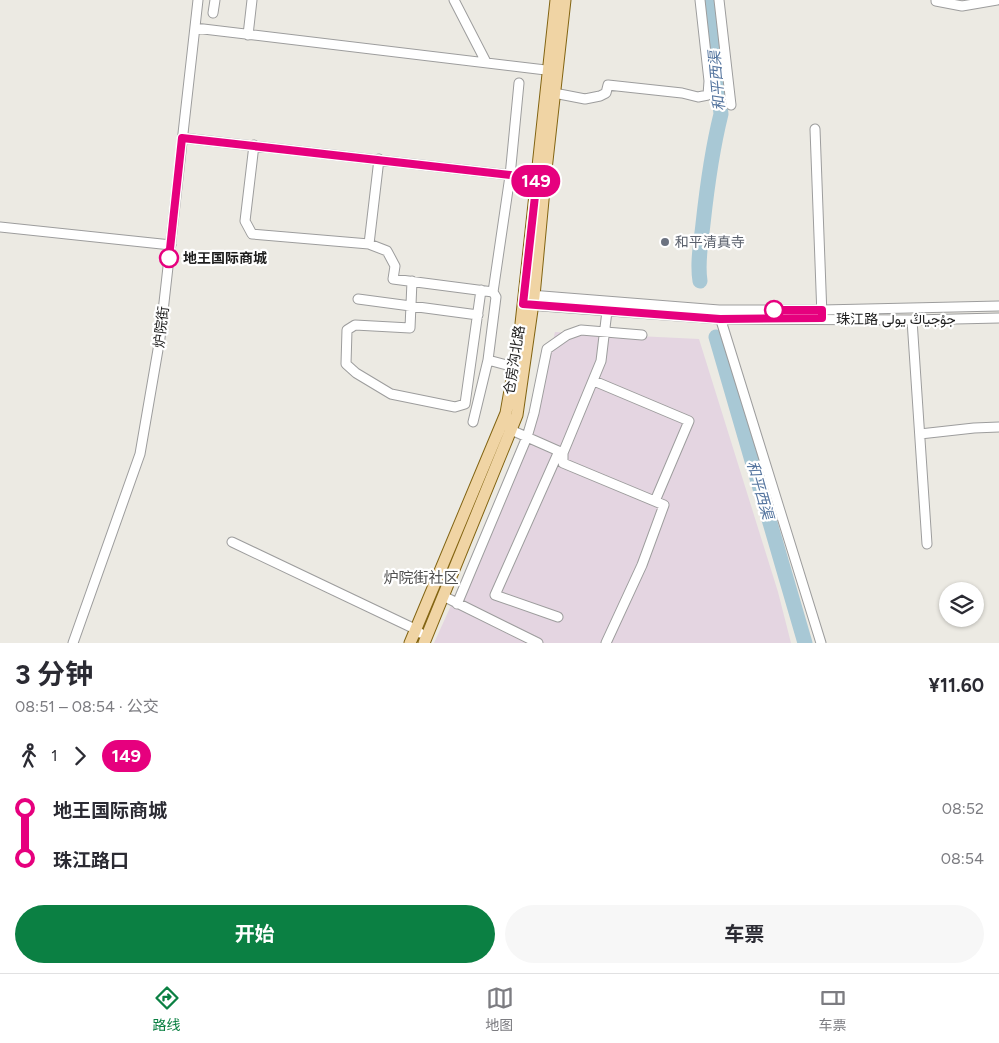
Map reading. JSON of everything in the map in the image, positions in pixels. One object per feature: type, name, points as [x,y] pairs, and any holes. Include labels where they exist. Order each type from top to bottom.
[{"type":"main road","name":"仓房沟北路","points":[[410,643],[506,412],[528,300],[554,93],[552,71],[556,0]]},
{"type":"main road","name":"仓房沟北路","points":[[425,640],[517,415],[537,178],[552,71],[565,0]]},
{"type":"street","name":"炉院街","points":[[73,643],[140,454],[160,338],[198,0]]},
{"type":"street","points":[[213,13],[215,0]]},
{"type":"street","points":[[248,35],[252,0]]},
{"type":"street","points":[[454,0],[486,62]]},
{"type":"street","points":[[554,93],[589,98],[606,93],[608,85],[682,93],[698,97],[708,95],[709,81],[700,0]]},
{"type":"street","points":[[719,0],[731,105]]},
{"type":"street","points":[[936,1],[962,6],[997,0]]},
{"type":"street","points":[[195,28],[552,71]]},
{"type":"street","points":[[473,422],[488,360],[496,298],[492,292],[510,176],[519,83]]},
{"type":"street","points":[[815,128],[822,314]]},
{"type":"street","points":[[182,138],[537,178]]},
{"type":"street","points":[[254,145],[245,220],[252,234],[369,244],[387,251],[395,266],[393,279],[492,292]]},
{"type":"street","points":[[369,244],[379,160]]},
{"type":"street","points":[[0,227],[171,246]]},
{"type":"street","points":[[412,281],[410,328],[355,326],[347,330],[346,364],[356,373],[391,394],[455,407],[465,404],[481,290]]},
{"type":"street","points":[[358,299],[478,315]]},
{"type":"street","name":"珠江路 جۇجياڭ يولى","points":[[528,300],[608,311],[719,314],[822,314],[999,306]]},
{"type":"street","name":"珠江路 جۇجياڭ يولى","points":[[528,300],[719,314]]},
{"type":"street","points":[[558,617],[496,595],[594,380],[601,361],[608,311]]},
{"type":"street","points":[[719,314],[821,643]]},
{"type":"street","name":"珠江路 جۇجياڭ يولى","points":[[822,314],[912,320],[999,318]]},
{"type":"street","points":[[912,320],[927,544]]},
{"type":"street","points":[[457,604],[527,437],[534,413],[547,349],[567,335],[581,330],[642,335]]},
{"type":"street","points":[[488,360],[514,368]]},
{"type":"street","points":[[594,380],[689,421],[654,501]]},
{"type":"street","points":[[920,434],[974,428],[999,428]]},
{"type":"street","points":[[511,430],[561,452]]},
{"type":"street","points":[[561,452],[563,463],[664,505],[642,565],[606,643]]},
{"type":"street","points":[[232,542],[415,629],[425,640]]},
{"type":"street","points":[[443,596],[538,643]]},
{"type":"shaded area","points":[[555,332],[699,339],[778,592],[791,643],[434,643],[533,425]]},
{"type":"waterway","name":"和平西渠","points":[[700,281],[700,252],[706,196],[721,114],[709,0]]},
{"type":"waterway","name":"和平西渠","points":[[716,337],[805,643]]},
{"type":"bus line","name":"149","points":[[169,258],[182,138],[537,178],[523,304],[720,319],[822,318],[822,310],[774,310]]},
{"type":"place","name":"和平清真寺","points":[[665,242]]},
{"type":"place","name":"地王国际商城","points":[[169,258]]},
{"type":"district","name":"炉院街社区","points":[[421,578]]}]
